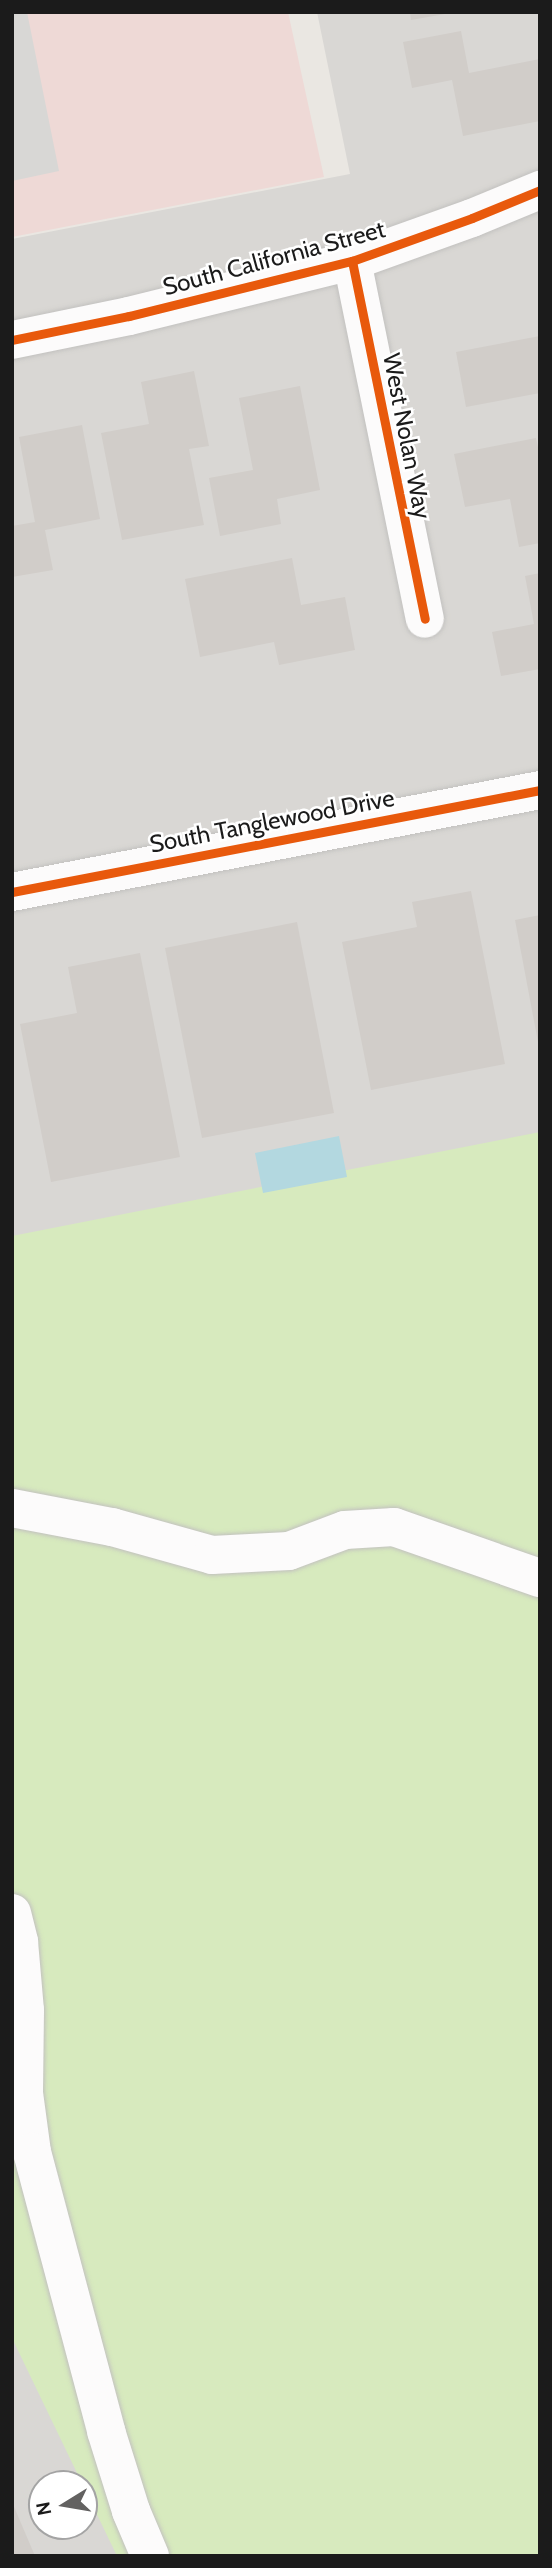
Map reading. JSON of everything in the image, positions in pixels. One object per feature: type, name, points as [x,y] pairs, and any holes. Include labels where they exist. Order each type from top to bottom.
[{"type":"street","name":"South California Street","points":[[12,340],[129,316],[352,261],[472,218],[540,190]]},
{"type":"street","name":"West Nolan Way","points":[[352,261],[425,619]]},
{"type":"street","name":"South Tanglewood Drive","points":[[12,892],[540,789]]},
{"type":"street","points":[[12,1508],[111,1527],[212,1555],[289,1550],[345,1530],[394,1527],[540,1578]]},
{"type":"street","points":[[12,1913],[19,1942],[25,2010],[24,2093],[32,2151],[106,2431],[131,2511],[150,2556]]},
{"type":"shaded area","points":[[12,12],[288,12],[324,177],[12,237]]},
{"type":"shaded area","points":[[12,12],[27,12],[59,171],[12,181]]},
{"type":"shaded area","points":[[317,12],[540,12],[540,2556],[12,2556],[12,239],[350,174]]},
{"type":"green space","points":[[540,1132],[540,2556],[117,2556],[98,2517],[98,2470],[76,2470],[12,2338],[12,1236]]},
{"type":"water","points":[[339,1136],[347,1177],[263,1193],[255,1153]]},
{"type":"building","points":[[410,12],[445,12],[445,14],[411,20]]},
{"type":"building","points":[[461,31],[469,73],[540,59],[540,121],[463,136],[452,80],[412,88],[403,42]]},
{"type":"building","points":[[540,336],[540,393],[466,407],[456,352]]},
{"type":"building","points":[[194,371],[209,446],[189,449],[204,525],[122,540],[101,433],[149,424],[141,382]]},
{"type":"building","points":[[300,386],[320,490],[277,499],[281,524],[220,536],[209,478],[253,470],[239,398]]},
{"type":"building","points":[[82,425],[100,519],[45,530],[53,570],[12,577],[12,526],[35,522],[19,437]]},
{"type":"building","points":[[536,438],[540,457],[540,543],[519,547],[510,499],[465,507],[454,454]]},
{"type":"building","points":[[292,558],[301,605],[345,597],[355,650],[279,665],[274,642],[200,657],[185,579]]},
{"type":"building","points":[[540,573],[540,669],[501,676],[492,632],[534,624],[525,576]]},
{"type":"building","points":[[471,891],[505,1064],[371,1090],[342,942],[417,927],[412,902]]},
{"type":"building","points":[[540,915],[540,1042],[538,1042],[515,920]]},
{"type":"building","points":[[297,922],[334,1113],[202,1138],[165,948]]},
{"type":"building","points":[[140,953],[180,1157],[51,1182],[20,1024],[77,1013],[68,967]]},
{"type":"building","points":[[12,2502],[35,2556],[12,2556]]},
{"type":"cycle path","points":[[12,340],[129,316],[352,261],[472,218],[540,190]]},
{"type":"cycle path","points":[[352,261],[425,619]]},
{"type":"cycle path","points":[[12,892],[540,790]]}]
